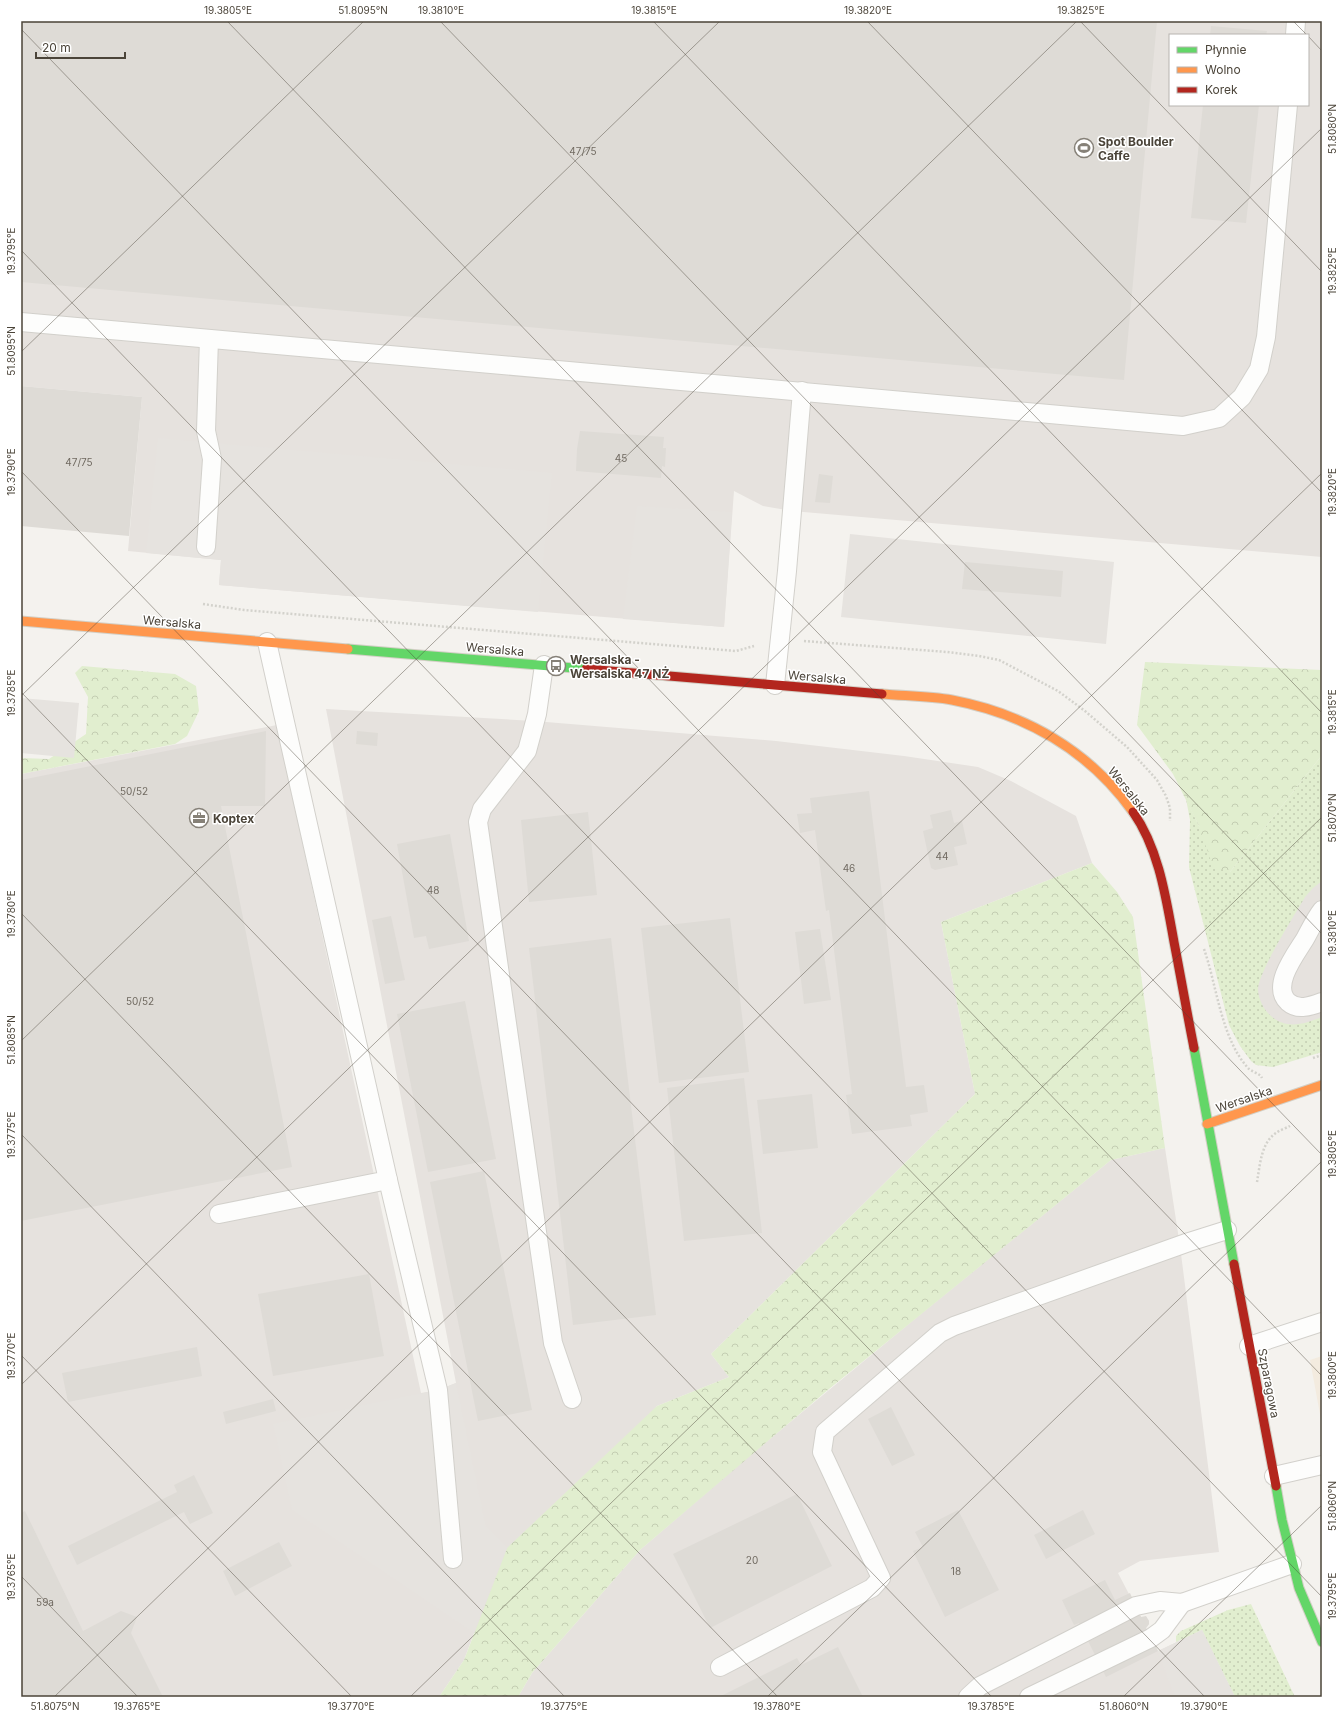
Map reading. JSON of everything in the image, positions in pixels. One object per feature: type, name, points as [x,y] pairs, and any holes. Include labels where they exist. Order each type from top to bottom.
[{"type":"street","name":"Wersalska","points":[[21,620],[950,700],[989,708],[1009,715],[1047,732],[1072,749],[1093,767],[1129,807],[1142,827],[1158,868],[1165,894],[1208,1124],[1322,1085]]},
{"type":"street","name":"Szparagowa","points":[[1208,1124],[1249,1346],[1292,1564],[1303,1601],[1322,1642]]},
{"type":"lane","points":[[1294,34],[1296,21]]},
{"type":"lane","points":[[21,322],[1183,426],[1219,418],[1242,397],[1258,369],[1266,337],[1288,106]]},
{"type":"lane","points":[[206,548],[212,458],[206,431],[209,339]]},
{"type":"lane","points":[[775,685],[802,391]]},
{"type":"lane","points":[[267,642],[388,1180],[438,1390],[452,1559]]},
{"type":"lane","points":[[544,665],[537,714],[526,751],[482,809],[478,822],[552,1343],[572,1399]]},
{"type":"lane","points":[[1322,910],[1286,970],[1281,987],[1283,998],[1292,1006],[1306,1007],[1322,1002]]},
{"type":"lane","points":[[219,1214],[388,1180]]},
{"type":"lane","points":[[720,1667],[872,1588],[881,1578],[822,1452],[825,1432],[940,1333],[954,1326],[1189,1242],[1228,1230]]},
{"type":"lane","points":[[1249,1346],[1322,1322]]},
{"type":"lane","points":[[1274,1476],[1322,1466]]},
{"type":"lane","points":[[968,1697],[980,1686],[1136,1606],[1160,1601],[1182,1603],[1292,1564]]},
{"type":"lane","points":[[1029,1697],[1151,1638],[1162,1630],[1182,1603]]},
{"type":"path","points":[[203,604],[244,610],[736,651],[780,639],[947,652],[999,660],[1058,692],[1085,711],[1127,747],[1157,780],[1166,796],[1170,808],[1170,828]]},
{"type":"path","points":[[1203,947],[1211,969],[1222,1013],[1232,1040],[1241,1058],[1249,1069],[1261,1076],[1263,1082]]},
{"type":"path","points":[[1257,1182],[1260,1160],[1267,1142],[1276,1133],[1296,1123]]},
{"type":"shaded area","points":[[21,21],[1322,21],[1322,557],[792,511],[763,506],[734,491],[724,627],[219,585],[221,560],[128,551],[142,397],[21,386]]},
{"type":"shaded area","points":[[158,438],[552,473],[538,612],[219,585],[221,560],[146,553]]},
{"type":"shaded area","points":[[637,506],[732,512],[724,627],[623,619]]},
{"type":"shaded area","points":[[850,534],[1114,562],[1106,644],[841,617]]},
{"type":"shaded area","points":[[21,698],[79,703],[74,758],[21,753]]},
{"type":"shaded area","points":[[326,709],[534,721],[776,741],[904,756],[978,767],[1011,781],[1076,816],[1092,863],[941,922],[975,1094],[711,1354],[729,1377],[657,1406],[474,1633],[464,1660],[439,1697],[21,1697],[21,774],[277,725],[421,1393],[438,1390],[456,1383]]},
{"type":"shaded area","points":[[1322,854],[1322,1039],[1240,1009]]},
{"type":"shaded area","points":[[1165,1148],[1180,1246],[1219,1552],[1140,1561],[1118,1573],[1141,1617],[1146,1617],[1149,1621],[1146,1628],[1158,1651],[1202,1630],[1235,1697],[518,1697],[532,1673],[640,1550],[748,1457],[1111,1160]]},
{"type":"shaded area","points":[[1322,1356],[1322,1425],[1310,1360]]},
{"type":"shaded area","points":[[456,1383],[486,1527],[507,1548],[474,1633],[292,1510],[273,1424],[438,1390]]},
{"type":"shaded area","points":[[1202,1630],[1235,1697],[1176,1697],[1172,1690],[1158,1651]]},
{"type":"green space","points":[[1145,662],[1322,670],[1322,755],[1230,872],[1213,867],[1199,826],[1173,774],[1137,725]]},
{"type":"green space","points":[[82,666],[175,674],[196,686],[199,711],[187,736],[175,744],[21,774],[21,758],[49,759],[86,734],[88,697],[75,673]]},
{"type":"green space","points":[[1322,755],[1322,881],[1305,897],[1270,957],[1260,981],[1258,993],[1266,1011],[1271,1016],[1283,1023],[1296,1024],[1309,1022],[1322,1017],[1322,1052],[1273,1067],[1256,1065],[1251,1061],[1240,1046],[1229,1025],[1189,867],[1190,820],[1186,799],[1199,826],[1230,872]]},
{"type":"green space","points":[[1092,863],[1117,892],[1133,917],[1165,1148],[1111,1160],[829,1389],[640,1550],[532,1673],[518,1697],[439,1697],[464,1660],[507,1548],[657,1406],[729,1377],[711,1354],[975,1094],[941,922]]},
{"type":"green space","points":[[1251,1604],[1295,1697],[1235,1697],[1202,1630],[1176,1642],[1176,1636],[1181,1631],[1228,1610]]},
{"type":"building","points":[[21,21],[1157,21],[1124,380],[21,282]]},
{"type":"building","points":[[1211,26],[1267,31],[1266,34],[1210,34]]},
{"type":"building","points":[[1203,106],[1259,106],[1246,223],[1191,218]]},
{"type":"building","points":[[21,386],[142,397],[129,536],[21,526]]},
{"type":"building","points":[[580,431],[664,437],[663,448],[666,448],[665,467],[662,466],[661,478],[576,471]]},
{"type":"building","points":[[819,474],[833,476],[830,503],[815,502]]},
{"type":"building","points":[[965,562],[1063,571],[1061,597],[962,589]]},
{"type":"building","points":[[266,731],[265,806],[221,806],[292,1167],[21,1221],[21,780]]},
{"type":"building","points":[[357,731],[378,733],[377,746],[356,744]]},
{"type":"building","points":[[869,791],[906,1087],[924,1085],[928,1112],[910,1115],[912,1126],[852,1134],[846,1095],[852,1094],[829,910],[826,911],[815,830],[800,833],[797,814],[812,813],[810,798]]},
{"type":"building","points":[[951,810],[954,823],[962,821],[967,844],[954,847],[958,865],[935,870],[931,868],[923,831],[933,828],[930,815]]},
{"type":"building","points":[[588,812],[597,895],[529,902],[521,820]]},
{"type":"building","points":[[450,834],[469,941],[429,949],[426,936],[414,938],[397,844]]},
{"type":"building","points":[[391,916],[405,980],[385,984],[372,920]]},
{"type":"building","points":[[730,918],[749,1072],[659,1083],[641,928]]},
{"type":"building","points":[[820,929],[831,1000],[804,1004],[795,932]]},
{"type":"building","points":[[611,938],[656,1315],[573,1325],[529,948]]},
{"type":"building","points":[[465,1001],[496,1159],[428,1172],[397,1014]]},
{"type":"building","points":[[744,1078],[762,1233],[684,1241],[667,1088]]},
{"type":"building","points":[[812,1094],[818,1148],[763,1154],[757,1100]]},
{"type":"building","points":[[484,1171],[532,1410],[478,1421],[430,1182]]},
{"type":"building","points":[[369,1274],[384,1356],[273,1376],[258,1294]]},
{"type":"building","points":[[197,1347],[202,1376],[68,1402],[62,1373]]},
{"type":"building","points":[[273,1399],[276,1411],[226,1424],[223,1412]]},
{"type":"building","points":[[891,1407],[915,1455],[892,1466],[868,1419]]},
{"type":"building","points":[[194,1475],[213,1513],[190,1524],[184,1512],[77,1565],[68,1546],[177,1492],[174,1485]]},
{"type":"building","points":[[797,1494],[832,1566],[710,1628],[673,1554]]},
{"type":"building","points":[[958,1510],[999,1590],[945,1617],[913,1551],[923,1547],[915,1532]]},
{"type":"building","points":[[1083,1510],[1095,1534],[1046,1559],[1034,1535]]},
{"type":"building","points":[[25,1511],[83,1631],[121,1611],[137,1617],[131,1633],[163,1697],[22,1697],[21,1513]]},
{"type":"building","points":[[279,1542],[292,1566],[235,1596],[223,1571]]},
{"type":"building","points":[[1105,1580],[1115,1600],[1130,1593],[1141,1617],[1146,1616],[1149,1621],[1146,1628],[1158,1651],[1106,1677],[1079,1623],[1074,1625],[1062,1600]]},
{"type":"building","points":[[838,1647],[863,1697],[719,1697],[797,1658],[801,1665]]},
{"type":"traffic: fast","points":[[348,649],[586,669]]},
{"type":"traffic: fast","points":[[1194,1048],[1234,1264]]},
{"type":"traffic: fast","points":[[1276,1486],[1282,1520],[1299,1588],[1322,1642]]},
{"type":"traffic: slow","points":[[21,621],[348,649]]},
{"type":"traffic: slow","points":[[882,694],[952,700],[979,706],[1030,725],[1076,753],[1116,790],[1133,812]]},
{"type":"traffic: slow","points":[[1207,1124],[1322,1085]]},
{"type":"traffic: jam","points":[[586,669],[882,694]]},
{"type":"traffic: jam","points":[[1133,812],[1142,826],[1149,842],[1160,874],[1168,908],[1194,1048]]},
{"type":"traffic: jam","points":[[1234,1264],[1276,1486]]},
{"type":"place","name":"Spot Boulder Caffe","points":[[1084,148]]},
{"type":"place","name":"Wersalska - Wersalska 47 NŻ","points":[[556,666]]},
{"type":"place","name":"Koptex","points":[[199,818]]}]
